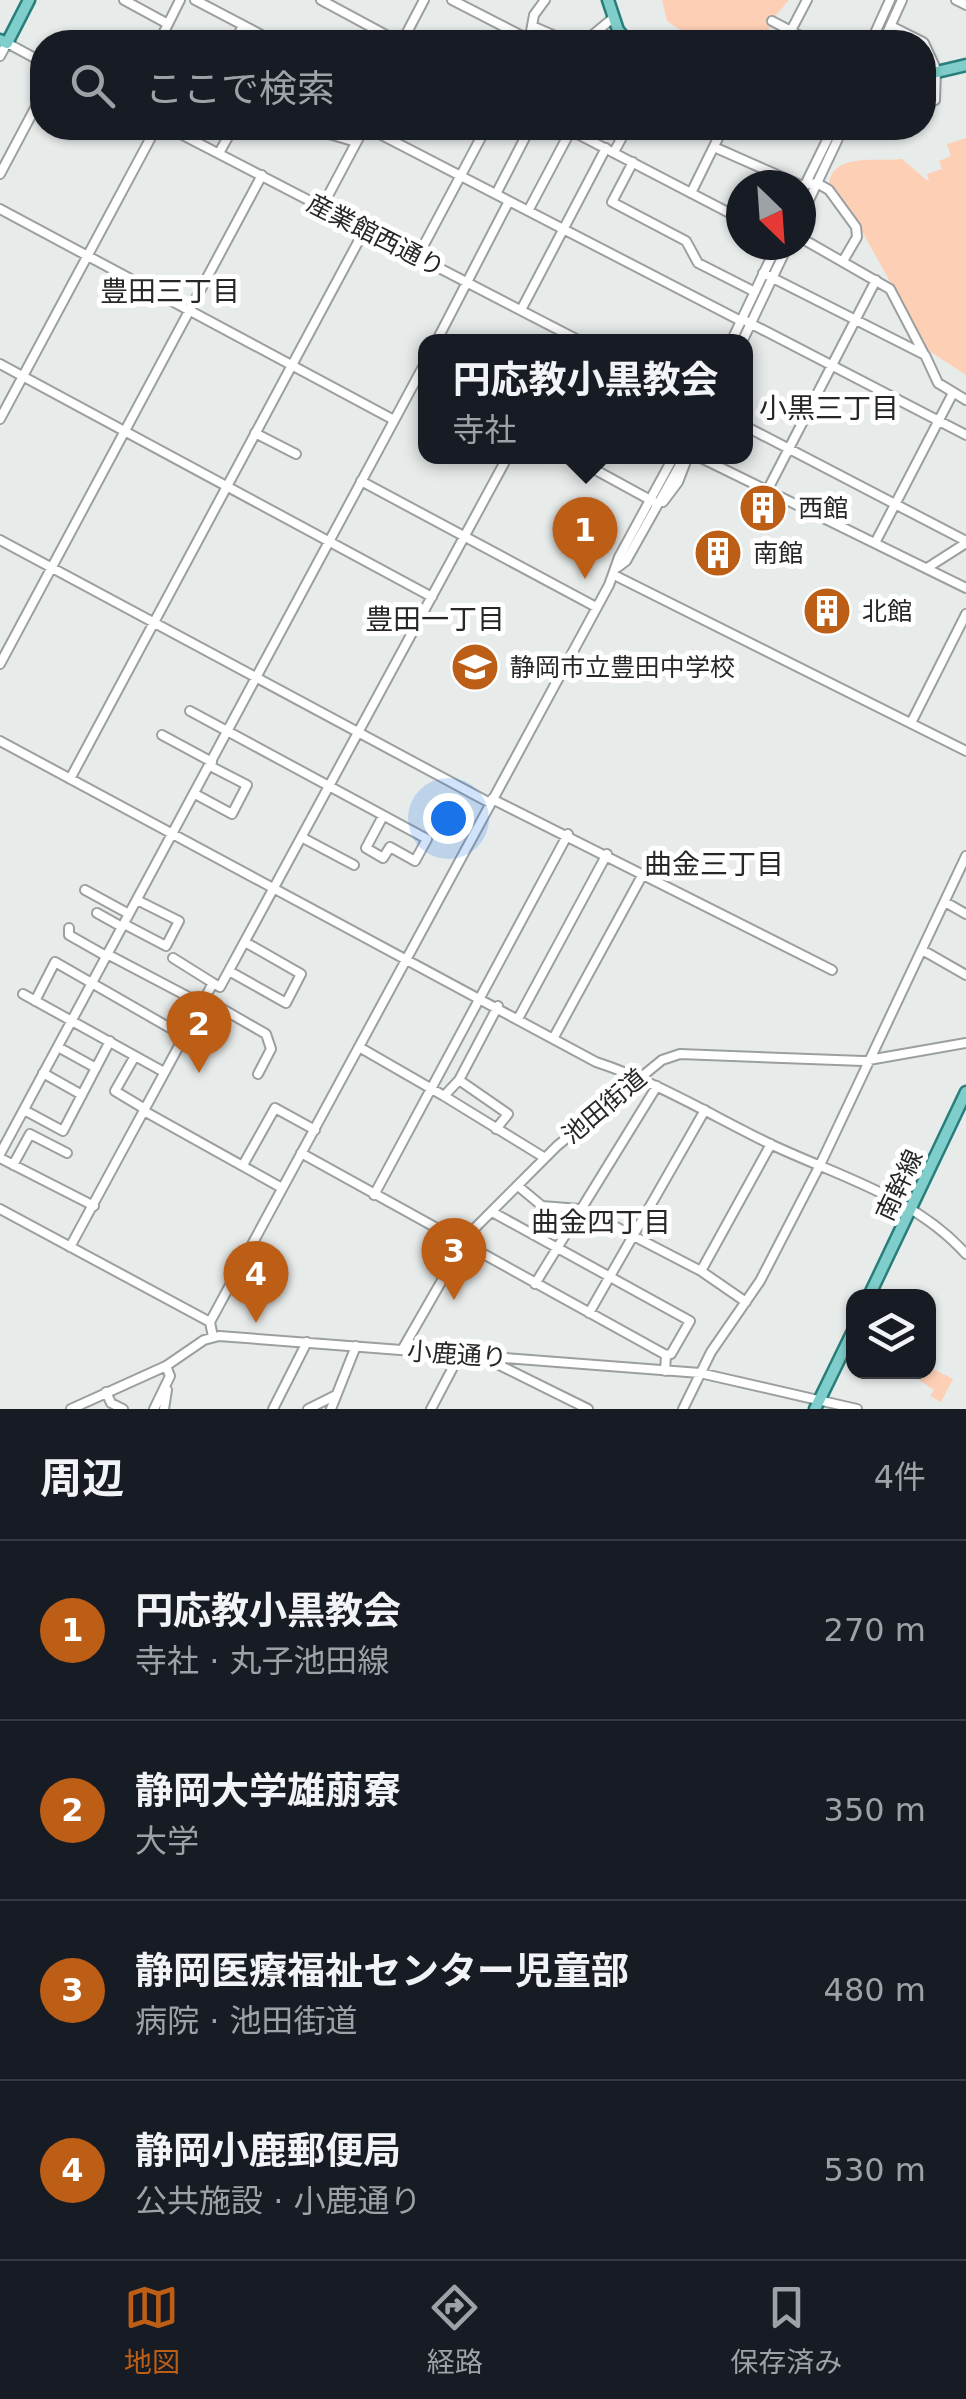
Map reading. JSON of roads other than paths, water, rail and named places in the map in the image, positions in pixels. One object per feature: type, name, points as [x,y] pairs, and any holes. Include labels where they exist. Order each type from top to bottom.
[{"type":"main road","points":[[3,41],[29,0]]},
{"type":"main road","points":[[608,0],[619,30]]},
{"type":"main road","points":[[936,72],[966,65]]},
{"type":"main road","name":"南幹線","points":[[872,1289],[966,1092]]},
{"type":"main road","points":[[817,1404],[846,1354]]},
{"type":"street","points":[[124,0],[168,24]]},
{"type":"street","points":[[165,30],[180,0]]},
{"type":"street","points":[[195,0],[251,30]]},
{"type":"street","points":[[320,0],[378,30]]},
{"type":"street","points":[[408,30],[424,0]]},
{"type":"street","points":[[452,0],[508,30]]},
{"type":"street","points":[[531,30],[544,0]]},
{"type":"street","points":[[792,30],[807,0]]},
{"type":"street","points":[[876,30],[890,0]]},
{"type":"street","points":[[888,30],[902,0]]},
{"type":"street","points":[[956,0],[966,5]]},
{"type":"street","points":[[598,30],[613,18]]},
{"type":"street","points":[[772,21],[788,30]]},
{"type":"street","points":[[241,30],[243,26]]},
{"type":"street","points":[[532,26],[541,30]]},
{"type":"street","points":[[890,26],[898,30]]},
{"type":"street","points":[[0,56],[3,41],[30,56]]},
{"type":"street","points":[[0,174],[30,118]]},
{"type":"street","points":[[0,419],[150,140]]},
{"type":"street","name":"産業館西通り","points":[[194,140],[562,334]]},
{"type":"street","points":[[219,153],[226,140]]},
{"type":"street","points":[[322,207],[356,142],[349,140]]},
{"type":"street","points":[[390,140],[966,434]]},
{"type":"street","points":[[418,256],[479,140]]},
{"type":"street","points":[[496,194],[524,140]]},
{"type":"street","points":[[528,210],[567,140]]},
{"type":"street","points":[[592,140],[726,210]]},
{"type":"street","points":[[522,310],[618,140]]},
{"type":"street","points":[[691,193],[718,140]]},
{"type":"street","points":[[811,170],[826,140]]},
{"type":"street","points":[[837,140],[817,183],[829,190],[856,227],[857,237],[844,261]]},
{"type":"street","points":[[714,147],[765,170]]},
{"type":"street","points":[[633,162],[612,202],[686,241],[698,263],[754,292]]},
{"type":"street","points":[[0,664],[262,175]]},
{"type":"street","points":[[440,334],[509,200]]},
{"type":"street","points":[[0,209],[394,420]]},
{"type":"street","points":[[70,779],[365,229]]},
{"type":"street","points":[[816,246],[876,280],[896,297],[938,383],[966,400]]},
{"type":"street","points":[[738,334],[748,322],[772,260]]},
{"type":"street","points":[[744,334],[754,292],[778,260]]},
{"type":"street","points":[[768,275],[924,355]]},
{"type":"street","points":[[768,491],[876,280]]},
{"type":"street","points":[[0,364],[432,597]]},
{"type":"street","points":[[94,1206],[0,1156],[328,542],[418,383]]},
{"type":"street","points":[[875,543],[952,393]]},
{"type":"street","points":[[753,430],[966,542],[927,568]]},
{"type":"street","points":[[256,433],[296,454]]},
{"type":"street","points":[[173,958],[220,987],[504,464]]},
{"type":"street","points":[[584,464],[654,505]]},
{"type":"street","points":[[71,1409],[166,1366],[213,1336],[210,1322],[654,505],[671,464]]},
{"type":"street","points":[[654,505],[678,482],[684,464]]},
{"type":"street","points":[[713,464],[966,588]]},
{"type":"street","points":[[362,481],[596,607]]},
{"type":"street","points":[[0,540],[491,801],[568,834],[832,970]]},
{"type":"street","points":[[616,571],[966,751]]},
{"type":"street","points":[[911,722],[966,614]]},
{"type":"street","points":[[190,711],[427,839],[415,861],[390,846],[384,858],[366,848],[383,816]]},
{"type":"street","points":[[162,735],[247,785],[232,814],[194,794]]},
{"type":"street","points":[[0,741],[482,997],[596,1062],[639,1076],[910,1209],[940,1226],[966,1254]]},
{"type":"street","points":[[374,1194],[568,834]]},
{"type":"street","points":[[303,838],[354,864]]},
{"type":"street","points":[[518,1017],[607,854]]},
{"type":"street","points":[[683,1409],[820,1164],[966,856]]},
{"type":"street","points":[[554,1037],[643,874]]},
{"type":"street","points":[[85,890],[129,914]]},
{"type":"street","points":[[97,913],[166,946],[178,922],[137,900]]},
{"type":"street","points":[[945,902],[966,914]]},
{"type":"street","points":[[69,928],[69,936],[266,1034],[272,1049],[258,1074]]},
{"type":"street","points":[[229,970],[286,1002],[302,974],[245,942]]},
{"type":"street","points":[[924,951],[966,975]]},
{"type":"street","points":[[35,1001],[55,962],[184,1036]]},
{"type":"street","points":[[70,1247],[213,983]]},
{"type":"street","points":[[23,994],[164,1072]]},
{"type":"street","points":[[444,1096],[459,1080],[498,1006]]},
{"type":"street","points":[[24,1110],[63,1131],[110,1042]]},
{"type":"street","name":"池田街道","points":[[402,1350],[461,1244],[545,1158],[662,1060],[680,1054],[872,1061],[966,1043]]},
{"type":"street","points":[[58,1046],[96,1068]]},
{"type":"street","points":[[359,1047],[432,1087],[545,1158]]},
{"type":"street","points":[[135,1056],[115,1091],[282,1188]]},
{"type":"street","points":[[43,1073],[82,1095]]},
{"type":"street","points":[[459,1080],[508,1114],[496,1129]]},
{"type":"street","points":[[535,1284],[657,1086]]},
{"type":"street","points":[[244,1165],[275,1108],[315,1130]]},
{"type":"street","points":[[589,1313],[705,1110]]},
{"type":"street","points":[[13,1165],[30,1134],[67,1153]]},
{"type":"street","points":[[701,1271],[771,1144]]},
{"type":"street","points":[[302,1153],[461,1244],[666,1355],[671,1354],[690,1322],[494,1213]]},
{"type":"street","points":[[518,1186],[542,1206],[579,1209],[701,1271],[746,1302]]},
{"type":"street","points":[[0,1209],[210,1322]]},
{"type":"street","name":"小鹿通り","points":[[213,1336],[700,1373],[817,1404],[857,1409]]},
{"type":"street","points":[[273,1409],[307,1342]]},
{"type":"street","points":[[332,1408],[356,1346]]},
{"type":"street","points":[[431,1409],[460,1354]]},
{"type":"street","points":[[481,1355],[588,1409]]},
{"type":"street","points":[[665,1370],[666,1355]]},
{"type":"street","points":[[164,1409],[166,1366]]},
{"type":"street","points":[[154,1409],[166,1386]]},
{"type":"street","points":[[106,1392],[111,1403],[123,1409]]},
{"type":"street","points":[[308,1409],[336,1395]]},
{"type":"street","points":[[94,1398],[98,1409]]},
{"type":"place","name":"西館","points":[[763,508]]},
{"type":"place","name":"南館","points":[[718,553]]},
{"type":"place","name":"円応教小黒教会","points":[[585,579]]},
{"type":"place","name":"北館","points":[[827,611]]},
{"type":"place","name":"静岡市立豊田中学校","points":[[475,667]]},
{"type":"place","name":"静岡大学雄萠寮","points":[[199,1073]]},
{"type":"place","name":"静岡医療福祉センター児童部","points":[[454,1300]]},
{"type":"place","name":"静岡小鹿郵便局","points":[[256,1323]]},
{"type":"district","name":"豊田三丁目","points":[[170,291]]},
{"type":"district","name":"小黒三丁目","points":[[829,408]]},
{"type":"district","name":"豊田一丁目","points":[[435,619]]},
{"type":"district","name":"曲金三丁目","points":[[714,864]]},
{"type":"district","name":"曲金四丁目","points":[[601,1222]]}]
